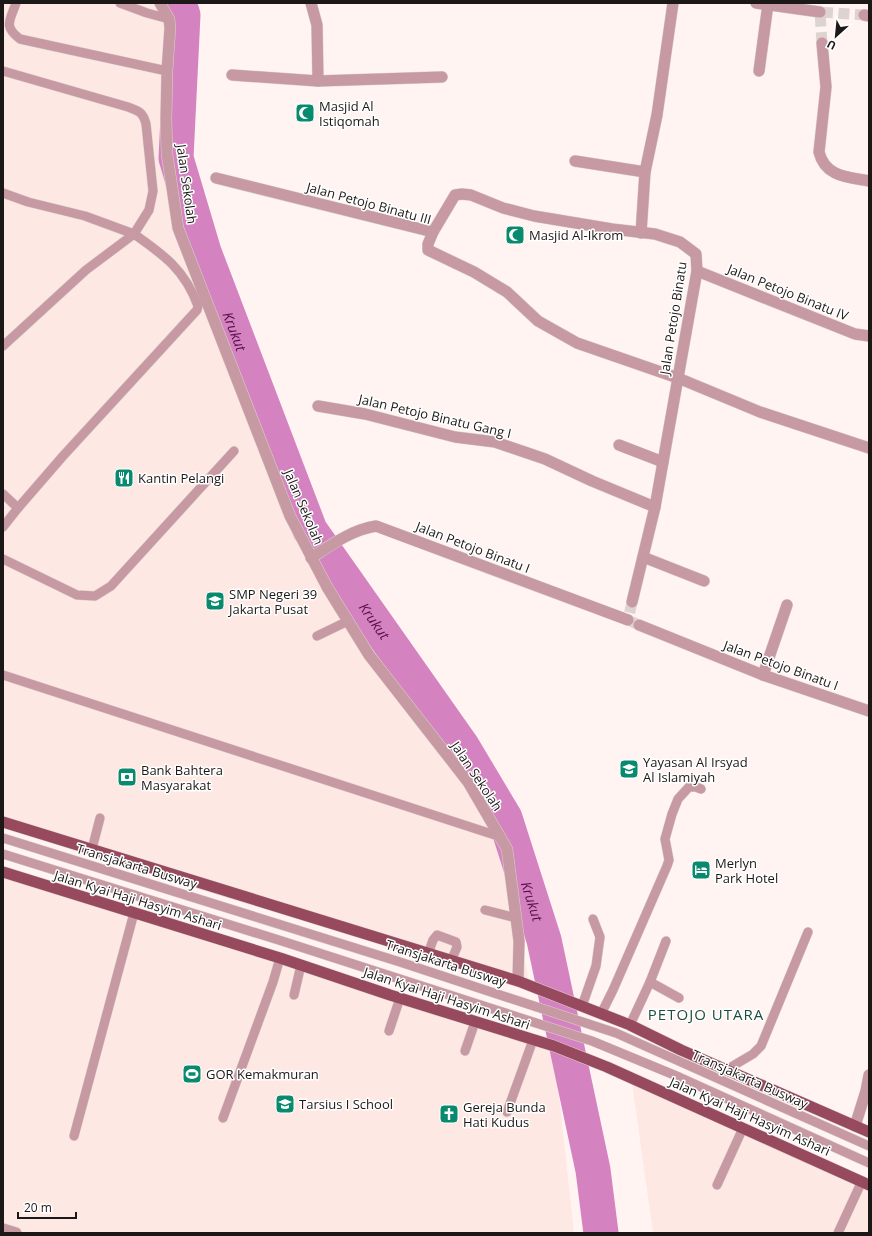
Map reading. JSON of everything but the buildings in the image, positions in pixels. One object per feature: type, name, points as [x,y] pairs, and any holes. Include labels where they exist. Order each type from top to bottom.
[{"type":"main road","points":[[3,822],[518,981],[630,1025],[681,1050],[869,1132]]},
{"type":"main road","name":"Jalan Kyai Haji Hasyim Ashari","points":[[3,872],[280,958],[400,998],[554,1046],[607,1067],[865,1183]]},
{"type":"street","name":"Jalan Sekolah","points":[[160,3],[169,19],[170,28],[167,71],[167,154],[178,228],[290,516],[326,587],[369,655],[468,782],[507,849],[519,941],[518,981]]},
{"type":"street","points":[[311,3],[318,25],[318,81]]},
{"type":"street","points":[[641,233],[645,172],[657,115],[673,3]]},
{"type":"street","points":[[756,3],[820,12]]},
{"type":"street","points":[[759,71],[768,4]]},
{"type":"street","points":[[822,43],[826,87],[820,152],[821,160],[837,175],[869,181]]},
{"type":"street","points":[[232,75],[318,81],[442,77]]},
{"type":"street","points":[[575,161],[645,172]]},
{"type":"street","name":"Jalan Petojo Binatu III","points":[[216,178],[433,232],[428,244],[428,250],[474,272],[507,292],[538,321],[577,343],[678,378]]},
{"type":"street","name":"Jalan Petojo Binatu","points":[[433,232],[455,195],[462,194],[471,195],[503,208],[534,216],[655,234],[680,242],[696,254],[697,270],[655,506],[632,602]]},
{"type":"street","name":"Jalan Petojo Binatu IV","points":[[697,270],[855,334],[869,336]]},
{"type":"street","points":[[678,378],[760,412],[869,448]]},
{"type":"street","name":"Jalan Petojo Binatu Gang I","points":[[318,406],[365,414],[455,437],[495,442],[545,459],[592,481],[655,506]]},
{"type":"street","points":[[619,445],[663,462]]},
{"type":"street","name":"Jalan Petojo Binatu I","points":[[311,558],[341,539],[364,528],[376,526],[385,528],[628,620]]},
{"type":"street","points":[[643,557],[704,581]]},
{"type":"street","points":[[763,675],[787,605]]},
{"type":"street","name":"Jalan Petojo Binatu I","points":[[639,625],[763,675],[869,711]]},
{"type":"street","points":[[855,1126],[866,1091],[869,1075]]},
{"type":"street","points":[[3,1229],[16,1233]]},
{"type":"lane","points":[[16,3],[9,24],[11,32],[20,39],[167,71]]},
{"type":"lane","points":[[120,3],[169,19]]},
{"type":"lane","points":[[3,71],[139,111],[144,116],[146,124],[153,191],[149,210],[134,234],[86,270],[3,346]]},
{"type":"lane","points":[[3,193],[28,202],[85,216],[134,234],[163,255],[186,279],[198,306],[197,310],[63,456],[3,527]]},
{"type":"lane","points":[[3,559],[77,595],[95,596],[111,586],[234,451]]},
{"type":"lane","points":[[3,494],[18,508]]},
{"type":"lane","points":[[317,636],[348,621]]},
{"type":"lane","points":[[3,674],[501,837]]},
{"type":"lane","points":[[601,1014],[667,866],[668,860],[665,839],[678,799],[689,787],[701,789]]},
{"type":"lane","points":[[92,849],[100,818]]},
{"type":"lane","name":"Transjakarta Busway","points":[[3,838],[575,1018],[616,1033],[869,1146]]},
{"type":"lane","name":"Transjakarta Busway","points":[[3,854],[578,1036],[679,1077],[869,1163]]},
{"type":"lane","points":[[485,910],[516,918]]},
{"type":"lane","points":[[74,1136],[134,913]]},
{"type":"lane","points":[[577,1004],[596,966],[600,938],[593,919]]},
{"type":"lane","points":[[726,1070],[753,1054],[761,1046],[808,932]]},
{"type":"lane","points":[[428,954],[436,935],[456,942],[457,947],[452,961]]},
{"type":"lane","points":[[630,1025],[650,982],[666,941]]},
{"type":"lane","points":[[223,1118],[273,982],[280,958]]},
{"type":"lane","points":[[294,996],[301,965]]},
{"type":"lane","points":[[650,982],[678,998]]},
{"type":"lane","points":[[388,1031],[400,998]]},
{"type":"lane","points":[[465,1051],[475,1022]]},
{"type":"lane","points":[[507,1112],[533,1040]]},
{"type":"lane","points":[[718,1185],[744,1128]]},
{"type":"lane","points":[[838,1233],[865,1183]]},
{"type":"shaded area","points":[[3,3],[168,3],[172,11],[165,172],[217,326],[306,542],[444,742],[495,834],[530,984],[3,817]]},
{"type":"shaded area","points":[[3,870],[553,1041],[574,1233],[3,1233]]},
{"type":"shaded area","points":[[632,1083],[869,1192],[869,1233],[653,1233]]},
{"type":"waterway","name":"Krukut","points":[[179,3],[183,15],[176,158],[204,252],[310,530],[462,746],[505,818],[544,940],[593,1170],[601,1233]]},
{"type":"tunnel","points":[[822,43],[820,12],[864,15]]},
{"type":"tunnel","points":[[632,602],[628,620],[639,625]]},
{"type":"place","name":"Masjid Al Istiqomah","points":[[305,113]]},
{"type":"place","name":"Masjid Al-Ikrom","points":[[515,235]]},
{"type":"place","name":"Kantin Pelangi","points":[[124,478]]},
{"type":"place","name":"SMP Negeri 39 Jakarta Pusat","points":[[215,601]]},
{"type":"place","name":"Yayasan Al Irsyad Al Islamiyah","points":[[629,769]]},
{"type":"place","name":"Bank Bahtera Masyarakat","points":[[127,777]]},
{"type":"place","name":"Merlyn Park Hotel","points":[[701,870]]},
{"type":"place","name":"GOR Kemakmuran","points":[[192,1074]]},
{"type":"place","name":"Tarsius I School","points":[[285,1104]]},
{"type":"place","name":"Gereja Bunda Hati Kudus","points":[[449,1114]]},
{"type":"district","name":"PETOJO UTARA","points":[[706,1015]]}]
